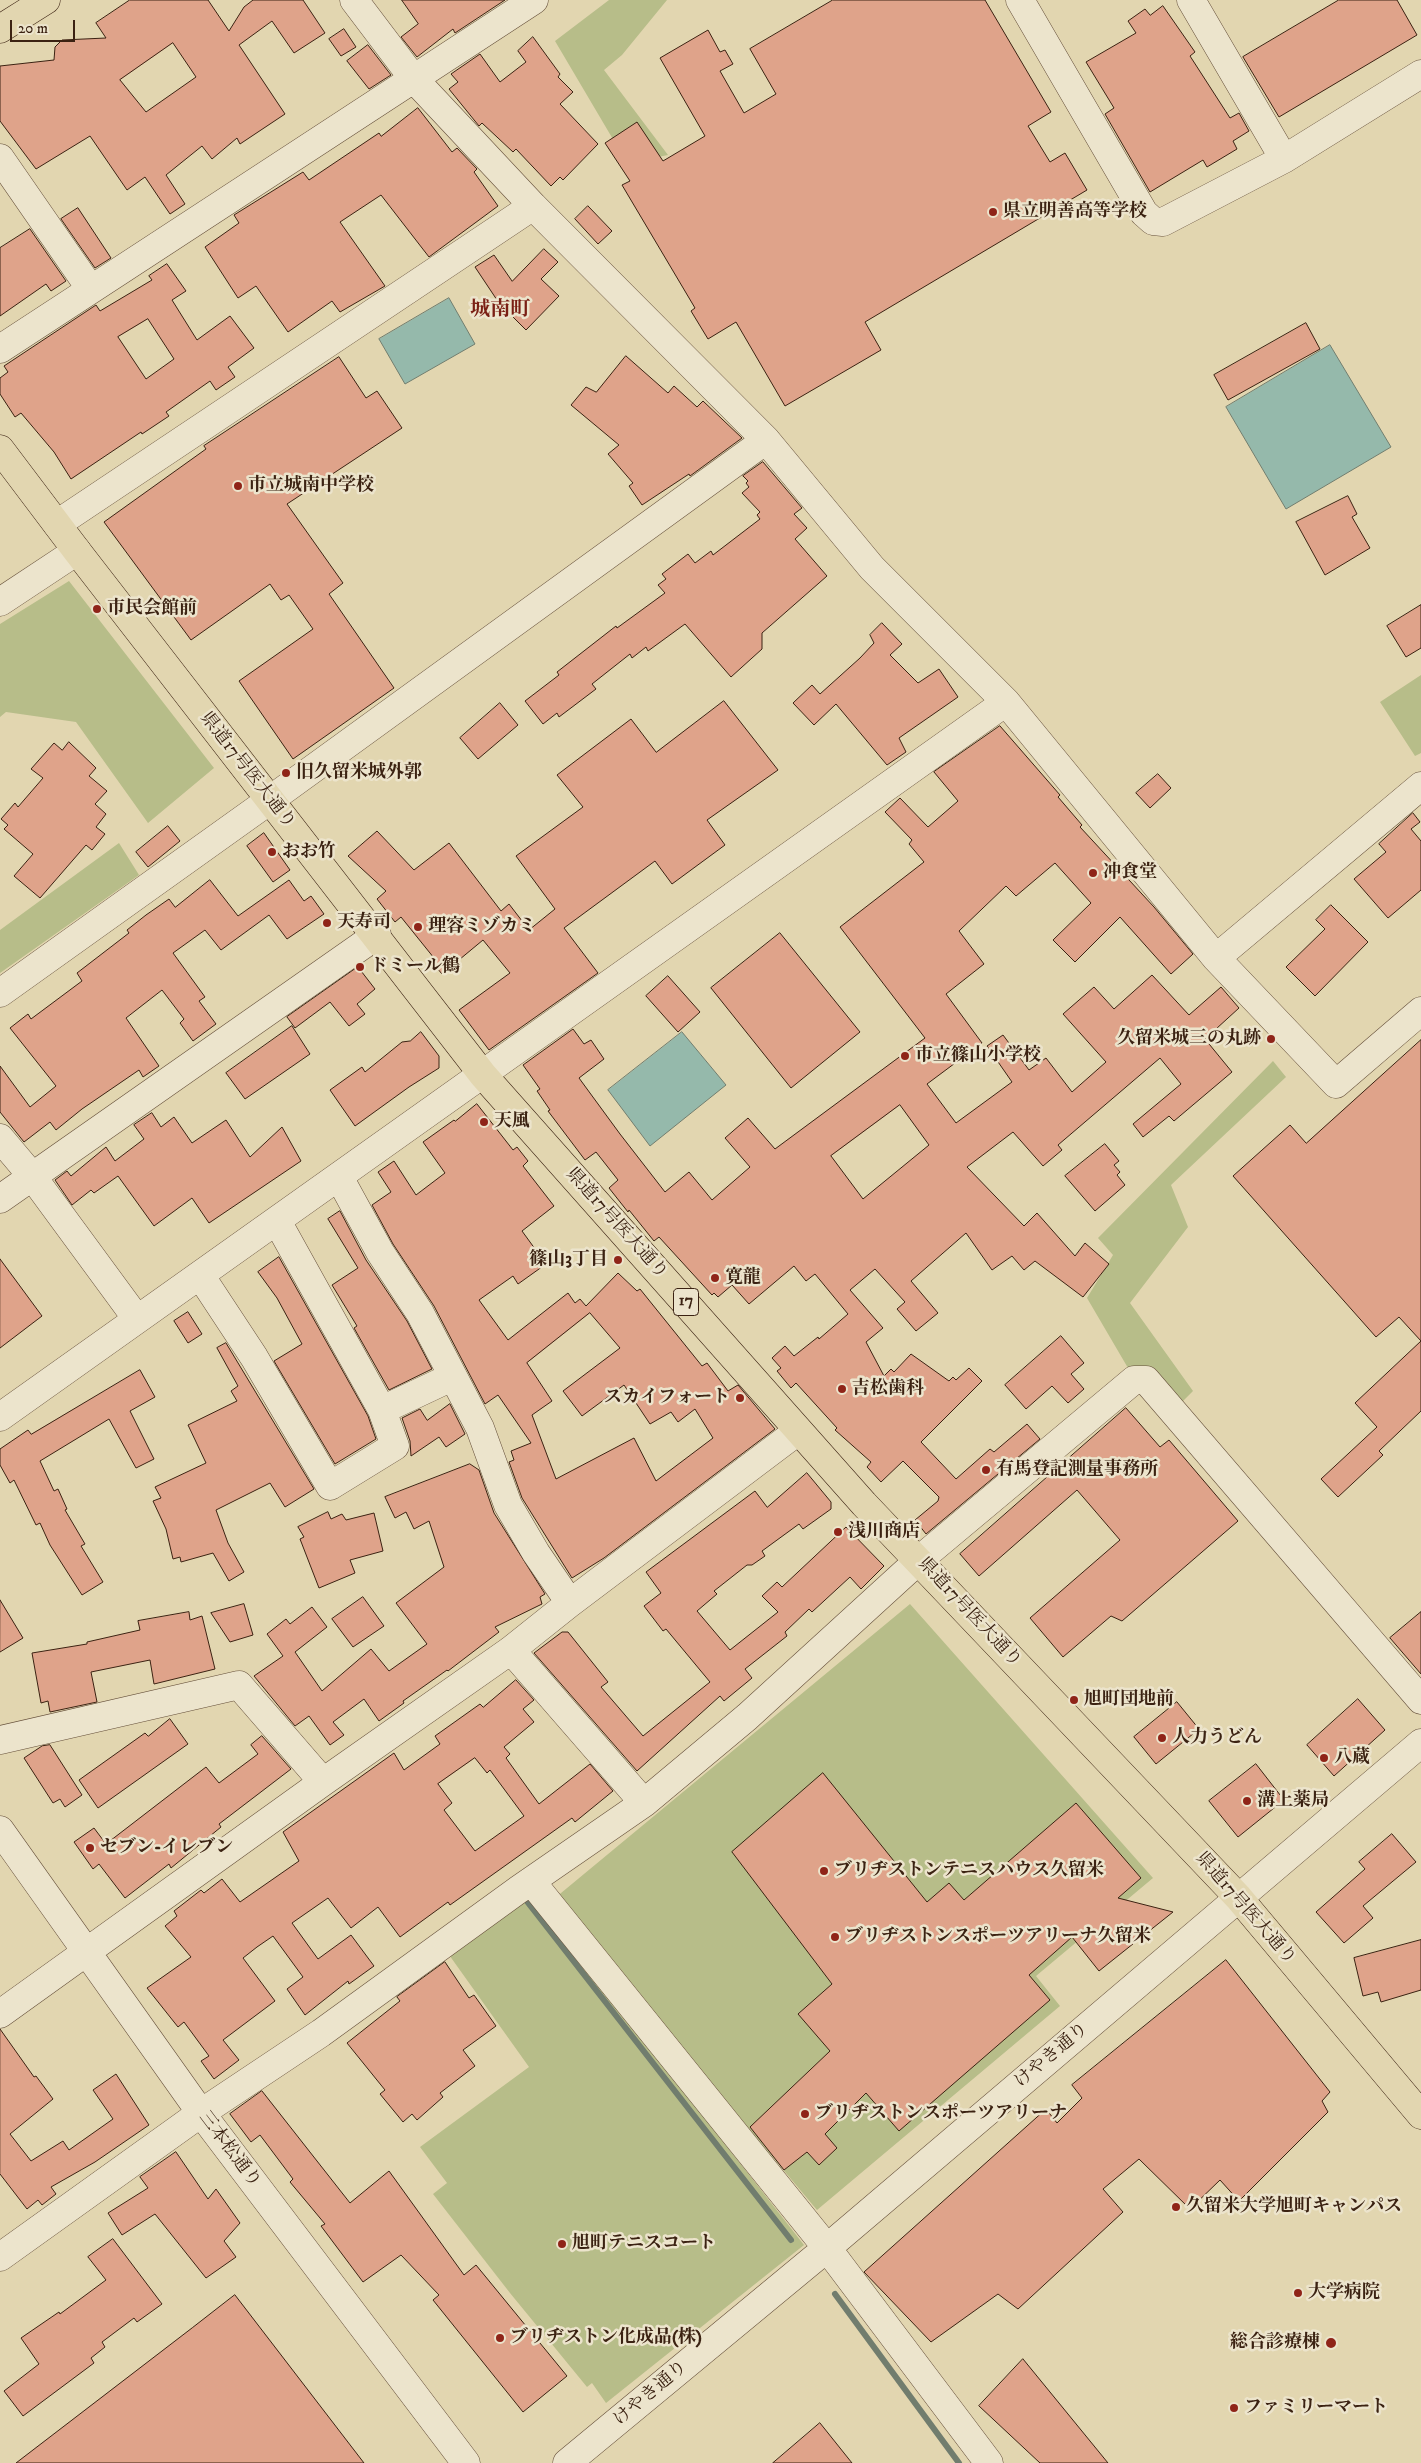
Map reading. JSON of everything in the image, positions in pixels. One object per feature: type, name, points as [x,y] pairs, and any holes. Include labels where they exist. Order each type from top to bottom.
[{"type":"main road","points":[[0,29],[46,0]]},
{"type":"main road","name":"県道17号医大通り","points":[[0,448],[77,551],[483,1074],[864,1504],[1238,1897],[1421,2115]]},
{"type":"street","points":[[354,0],[413,78],[533,206],[766,440],[872,568],[1006,702],[1216,958],[1336,1084],[1421,1011]]},
{"type":"street","points":[[0,349],[90,288],[534,0]]},
{"type":"street","points":[[1020,0],[1144,213],[1153,221],[1163,222],[1284,159],[1421,74]]},
{"type":"street","points":[[1191,0],[1284,159]]},
{"type":"street","points":[[0,158],[90,288]]},
{"type":"street","points":[[57,524],[533,206]]},
{"type":"street","points":[[0,993],[270,800],[766,440]]},
{"type":"street","points":[[0,602],[77,551]]},
{"type":"street","points":[[0,1417],[1006,702]]},
{"type":"street","points":[[1216,958],[1421,786]]},
{"type":"street","points":[[0,1199],[377,936]]},
{"type":"street","points":[[0,1138],[32,1176],[137,1319]]},
{"type":"street","points":[[339,1177],[380,1252],[420,1313],[480,1428],[508,1505],[536,1553],[570,1603]]},
{"type":"street","points":[[200,1275],[254,1357],[330,1486],[395,1446],[382,1410],[277,1221]]},
{"type":"street","points":[[382,1410],[452,1377]]},
{"type":"street","points":[[0,2257],[201,2113],[321,2033],[531,1881],[644,1803],[747,1717],[919,1560],[1134,1380],[1146,1380],[1421,1700]]},
{"type":"street","points":[[0,2014],[323,1782],[511,1650],[570,1603],[798,1431]]},
{"type":"street","points":[[511,1650],[644,1803]]},
{"type":"street","points":[[0,1740],[239,1685],[323,1782]]},
{"type":"street","name":"けやき通り","points":[[567,2463],[827,2248],[1421,1743]]},
{"type":"street","name":"三本松通り","points":[[0,1830],[201,2113],[466,2463]]},
{"type":"street","points":[[531,1881],[827,2248],[989,2463]]},
{"type":"green space","points":[[609,0],[667,0],[622,55],[604,70],[668,155],[627,163],[555,41]]},
{"type":"green space","points":[[69,581],[214,768],[148,823],[76,722],[6,712],[0,717],[0,624]]},
{"type":"green space","points":[[1421,675],[1421,753],[1415,756],[1380,702]]},
{"type":"green space","points":[[119,843],[139,875],[0,973],[0,930]]},
{"type":"green space","points":[[1273,1061],[1286,1077],[1171,1185],[1188,1227],[1130,1303],[1193,1391],[1181,1403],[1128,1368],[1087,1298],[1113,1255],[1098,1238]]},
{"type":"green space","name":"ブリヂストンスポーツアリーナ久留米","points":[[910,1604],[1153,1878],[1036,1976],[1060,2006],[817,2210],[555,1898]]},
{"type":"green space","points":[[529,1893],[804,2245],[606,2403],[592,2383],[587,2387],[510,2293],[433,2194],[447,2183],[420,2147],[529,2067],[447,1952]]},
{"type":"shaded area","points":[[449,298],[475,344],[405,384],[379,339]]},
{"type":"shaded area","points":[[1330,345],[1391,447],[1286,509],[1226,407]]},
{"type":"shaded area","points":[[682,1032],[726,1085],[650,1146],[608,1090]]},
{"type":"building","points":[[130,0],[208,0],[229,31],[244,7],[253,0],[303,0],[325,33],[294,53],[272,21],[239,45],[285,114],[240,144],[237,138],[212,159],[202,146],[166,175],[185,204],[170,214],[145,177],[127,190],[90,136],[36,169],[0,121],[0,66],[54,60],[55,47],[62,40],[106,38],[96,23]],"holes":[[[173,43],[196,77],[146,112],[120,80]]]},
{"type":"building","points":[[402,0],[505,0],[455,33],[453,29],[417,57],[401,37],[418,24]]},
{"type":"building","points":[[833,0],[985,0],[1051,112],[1028,126],[1050,162],[1065,153],[1087,190],[865,322],[881,350],[785,406],[736,322],[708,339],[691,311],[695,308],[622,185],[630,181],[605,143],[637,122],[663,161],[705,136],[660,58],[708,30],[720,52],[725,50],[733,64],[720,71],[744,113],[776,94],[750,49]]},
{"type":"building","points":[[1339,0],[1397,0],[1417,35],[1279,117],[1243,57]]},
{"type":"building","points":[[1163,6],[1195,52],[1190,56],[1230,118],[1239,113],[1249,131],[1233,141],[1237,149],[1207,167],[1203,160],[1150,192],[1105,114],[1114,108],[1086,62],[1136,33],[1128,21],[1145,9],[1150,15]]},
{"type":"building","points":[[344,29],[356,47],[341,56],[329,39]]},
{"type":"building","points":[[533,37],[560,74],[558,77],[573,92],[560,104],[598,144],[563,180],[560,177],[551,186],[516,149],[513,152],[482,123],[479,126],[449,89],[458,82],[451,74],[480,54],[500,82],[526,62],[518,51]]},
{"type":"building","points":[[368,45],[391,75],[369,89],[347,61]]},
{"type":"building","points":[[418,108],[452,152],[457,148],[477,169],[474,172],[498,206],[429,257],[381,195],[340,222],[385,286],[340,312],[332,301],[288,332],[256,286],[238,298],[205,247],[239,223],[234,215],[303,172],[309,180],[379,133],[381,136]]},
{"type":"building","points":[[588,206],[612,231],[598,244],[575,219]]},
{"type":"building","points":[[78,208],[111,258],[95,268],[61,219]]},
{"type":"building","points":[[30,229],[66,281],[51,291],[46,284],[0,316],[0,248]]},
{"type":"building","points":[[544,249],[558,262],[541,279],[559,296],[526,330],[499,303],[475,267],[494,255],[512,281]]},
{"type":"building","points":[[167,264],[186,291],[172,300],[197,340],[230,316],[254,348],[228,367],[235,377],[216,390],[210,381],[166,412],[169,416],[142,434],[141,432],[71,479],[54,452],[21,413],[15,417],[0,394],[0,378],[8,372],[4,366],[96,305],[100,311],[152,280],[149,276]],"holes":[[[148,319],[174,359],[146,379],[118,337]]]},
{"type":"building","points":[[1306,323],[1320,349],[1228,400],[1214,375]]},
{"type":"building","points":[[626,356],[668,393],[674,386],[697,407],[703,401],[742,438],[690,476],[689,474],[642,505],[629,486],[633,483],[608,454],[619,445],[571,405],[586,387],[596,392]]},
{"type":"building","points":[[339,357],[366,398],[377,391],[402,428],[287,504],[343,583],[329,594],[394,688],[293,759],[239,681],[313,629],[289,595],[281,600],[270,584],[191,640],[104,522],[206,449],[204,446]]},
{"type":"building","points":[[763,462],[802,508],[794,514],[807,528],[795,539],[827,576],[762,633],[762,649],[731,677],[685,624],[648,651],[646,647],[632,658],[630,654],[592,684],[596,689],[559,717],[557,713],[543,724],[525,701],[559,675],[557,672],[616,626],[617,628],[665,593],[658,585],[666,579],[662,574],[688,554],[695,563],[711,551],[713,555],[760,519],[757,515],[760,512],[742,493],[749,487],[746,483],[748,481],[743,476]]},
{"type":"building","points":[[1348,496],[1357,514],[1352,517],[1370,548],[1325,575],[1296,522]]},
{"type":"building","points":[[1421,605],[1421,648],[1406,657],[1387,626]]},
{"type":"building","points":[[882,623],[902,644],[890,655],[918,683],[939,669],[958,697],[899,738],[906,752],[887,765],[836,704],[814,725],[793,703],[812,685],[820,694],[874,643],[870,635]]},
{"type":"building","points":[[724,701],[778,770],[707,820],[725,845],[672,884],[655,861],[564,928],[598,973],[489,1050],[459,1010],[510,973],[483,940],[442,974],[431,961],[434,958],[401,917],[395,922],[377,899],[386,891],[348,856],[377,831],[414,870],[449,843],[501,911],[509,904],[529,930],[555,909],[516,856],[583,807],[557,775],[631,719],[656,752]]},
{"type":"building","points":[[500,703],[518,725],[478,759],[460,738]]},
{"type":"building","points":[[1000,726],[1060,795],[1058,797],[1082,825],[1080,827],[1154,907],[1193,954],[1171,974],[1120,917],[1075,962],[1053,940],[1091,903],[1055,863],[1016,896],[1006,886],[959,931],[984,964],[946,994],[982,1043],[927,1084],[956,1123],[1012,1082],[987,1046],[1003,1035],[1029,1070],[1046,1058],[1072,1092],[1106,1062],[1063,1014],[1094,987],[1114,1009],[1152,975],[1189,1015],[1221,987],[1239,1008],[1205,1039],[1232,1072],[1174,1121],[1169,1116],[1143,1137],[1133,1124],[1181,1084],[1160,1058],[1058,1145],[1062,1150],[1043,1166],[1013,1132],[967,1167],[1024,1226],[1037,1213],[1075,1256],[1085,1243],[1109,1264],[1083,1297],[1035,1261],[1024,1270],[1012,1256],[992,1270],[966,1233],[911,1281],[938,1313],[916,1331],[897,1309],[905,1302],[875,1269],[850,1290],[883,1328],[866,1342],[884,1376],[891,1369],[894,1372],[911,1354],[949,1381],[953,1377],[956,1380],[969,1368],[982,1381],[921,1442],[956,1479],[990,1449],[994,1452],[1027,1424],[1040,1439],[926,1534],[915,1520],[938,1501],[939,1497],[903,1461],[881,1482],[867,1467],[871,1462],[835,1430],[837,1428],[796,1383],[791,1388],[777,1371],[781,1368],[772,1358],[785,1346],[794,1356],[818,1337],[819,1339],[848,1314],[815,1274],[806,1281],[794,1266],[749,1304],[732,1285],[718,1297],[714,1293],[712,1295],[659,1237],[654,1241],[629,1210],[628,1212],[609,1188],[618,1180],[596,1152],[585,1160],[548,1111],[550,1110],[537,1091],[540,1089],[523,1065],[573,1029],[584,1044],[591,1040],[604,1059],[579,1078],[620,1134],[665,1192],[689,1172],[712,1200],[750,1167],[725,1138],[748,1118],[775,1149],[925,1038],[840,927],[924,862],[909,844],[912,840],[885,812],[900,798],[928,827],[958,801],[934,772]],"holes":[[[900,1105],[929,1145],[863,1199],[831,1156]]]},
{"type":"building","points":[[69,742],[96,768],[89,776],[107,791],[95,804],[106,814],[96,827],[105,834],[92,850],[86,845],[40,898],[14,876],[33,854],[4,829],[8,825],[1,819],[15,803],[18,807],[43,778],[31,769],[54,743],[62,750]]},
{"type":"building","points":[[1158,774],[1171,788],[1150,808],[1136,793]]},
{"type":"building","points":[[1413,813],[1420,822],[1411,829],[1421,841],[1421,890],[1388,918],[1354,879],[1386,852],[1379,844]]},
{"type":"building","points":[[168,826],[180,841],[148,867],[136,852]]},
{"type":"building","points":[[264,833],[290,870],[273,882],[247,846]]},
{"type":"building","points":[[210,880],[238,916],[289,880],[304,901],[311,896],[324,914],[287,939],[269,915],[221,950],[205,930],[173,953],[205,997],[199,1001],[216,1024],[193,1041],[180,1023],[184,1019],[162,990],[126,1018],[159,1066],[143,1077],[139,1070],[82,1109],[56,1130],[50,1122],[24,1142],[0,1112],[0,1066],[30,1107],[56,1086],[10,1028],[28,1014],[31,1019],[82,981],[77,973],[129,933],[127,930],[146,915],[169,899],[175,907]]},
{"type":"building","points":[[1331,905],[1368,942],[1315,996],[1286,967],[1325,929],[1316,920]]},
{"type":"building","points":[[780,933],[860,1032],[791,1088],[711,988]]},
{"type":"building","points":[[358,967],[375,989],[357,1004],[365,1014],[349,1026],[330,1002],[295,1028],[287,1017]]},
{"type":"building","points":[[668,976],[700,1012],[678,1032],[646,996]]},
{"type":"building","points":[[292,1026],[310,1054],[245,1099],[226,1073]]},
{"type":"building","points":[[421,1032],[439,1056],[439,1068],[355,1126],[330,1090],[362,1067],[365,1072],[402,1042],[410,1041]]},
{"type":"building","points":[[1421,1040],[1421,1341],[1399,1317],[1376,1337],[1233,1176],[1290,1125],[1306,1143]]},
{"type":"building","points":[[477,1104],[513,1150],[517,1147],[528,1161],[523,1166],[554,1206],[522,1231],[546,1264],[518,1284],[513,1276],[479,1300],[508,1340],[568,1293],[575,1303],[580,1299],[586,1306],[618,1273],[637,1291],[640,1289],[702,1366],[707,1363],[728,1391],[738,1385],[775,1429],[604,1558],[572,1578],[522,1498],[509,1462],[514,1460],[511,1451],[531,1443],[498,1395],[485,1404],[434,1306],[393,1244],[372,1205],[391,1192],[378,1172],[394,1161],[416,1195],[445,1173],[423,1142]],"holes":[[[590,1313],[620,1348],[563,1391],[582,1416],[624,1385],[650,1424],[671,1412],[678,1422],[695,1409],[713,1438],[656,1481],[634,1438],[556,1479],[532,1415],[552,1401],[527,1363]]]},
{"type":"building","points":[[152,1113],[161,1127],[174,1117],[192,1143],[226,1120],[250,1157],[282,1127],[301,1161],[209,1223],[192,1198],[154,1226],[118,1176],[94,1193],[91,1190],[72,1205],[55,1180],[67,1171],[71,1176],[106,1147],[115,1161],[144,1139],[134,1125]]},
{"type":"building","points":[[1105,1144],[1119,1161],[1114,1165],[1120,1172],[1117,1175],[1125,1185],[1095,1211],[1065,1176]]},
{"type":"building","points":[[340,1211],[366,1260],[407,1321],[432,1369],[389,1390],[354,1328],[357,1326],[332,1285],[358,1268],[328,1219]]},
{"type":"building","points":[[279,1257],[368,1416],[376,1439],[335,1464],[274,1361],[302,1344],[277,1298],[258,1272]]},
{"type":"building","points":[[0,1259],[42,1316],[0,1348]]},
{"type":"building","points":[[188,1312],[202,1334],[188,1343],[174,1321]]},
{"type":"building","points":[[1061,1336],[1084,1363],[1071,1374],[1084,1389],[1068,1403],[1052,1386],[1026,1409],[1005,1385]]},
{"type":"building","points":[[1421,1341],[1421,1411],[1379,1451],[1383,1455],[1338,1497],[1321,1479],[1377,1427],[1355,1403]]},
{"type":"building","points":[[226,1343],[314,1489],[285,1507],[270,1483],[216,1510],[228,1543],[244,1572],[229,1581],[213,1553],[181,1562],[180,1557],[173,1559],[166,1529],[153,1501],[161,1498],[155,1487],[206,1463],[188,1425],[237,1401],[231,1391],[238,1386],[217,1348]]},
{"type":"building","points":[[140,1370],[155,1397],[130,1411],[154,1459],[136,1468],[109,1419],[40,1461],[54,1491],[58,1489],[67,1509],[65,1510],[85,1544],[81,1546],[103,1582],[82,1595],[50,1545],[40,1523],[36,1525],[14,1480],[10,1483],[0,1465],[0,1449],[28,1430],[31,1434]]},
{"type":"building","points":[[450,1404],[465,1434],[446,1447],[439,1437],[411,1456],[410,1441],[402,1418],[420,1409],[427,1420]]},
{"type":"building","points":[[1126,1408],[1160,1447],[1169,1440],[1238,1521],[1122,1621],[1111,1616],[1063,1657],[1030,1618],[1120,1540],[1077,1490],[979,1576],[960,1554]]},
{"type":"building","points":[[470,1464],[479,1470],[494,1513],[545,1594],[540,1597],[542,1604],[495,1627],[499,1632],[448,1671],[403,1701],[404,1703],[379,1721],[364,1699],[333,1722],[344,1735],[330,1745],[309,1716],[295,1726],[254,1676],[283,1656],[267,1634],[286,1619],[290,1624],[312,1607],[327,1627],[295,1652],[322,1691],[371,1649],[389,1671],[427,1644],[396,1603],[444,1567],[429,1521],[414,1529],[406,1512],[395,1518],[385,1497]]},
{"type":"building","points":[[807,1473],[831,1502],[831,1509],[803,1529],[799,1524],[762,1551],[765,1556],[752,1565],[747,1565],[714,1591],[717,1594],[697,1611],[730,1650],[778,1612],[762,1596],[777,1582],[782,1587],[846,1527],[884,1566],[861,1589],[850,1577],[812,1612],[809,1609],[785,1632],[787,1636],[745,1669],[752,1678],[724,1701],[720,1696],[637,1771],[534,1653],[562,1632],[568,1632],[608,1682],[601,1687],[643,1736],[710,1682],[666,1629],[663,1631],[644,1606],[661,1593],[646,1572],[755,1491],[767,1507]]},
{"type":"building","points":[[328,1512],[331,1519],[342,1514],[346,1520],[374,1513],[383,1551],[350,1560],[355,1573],[319,1588],[300,1539],[304,1537],[298,1527]]},
{"type":"building","points":[[363,1597],[384,1626],[353,1647],[332,1619]]},
{"type":"building","points":[[0,1600],[23,1638],[0,1652]]},
{"type":"building","points":[[244,1604],[253,1635],[230,1642],[211,1613]]},
{"type":"building","points":[[189,1612],[190,1620],[202,1616],[215,1669],[154,1684],[150,1660],[91,1672],[97,1702],[50,1712],[48,1701],[41,1703],[32,1653],[87,1644],[87,1642],[140,1630],[138,1621]]},
{"type":"building","points":[[1421,1612],[1421,1674],[1390,1638]]},
{"type":"building","points":[[516,1680],[534,1700],[523,1709],[534,1722],[504,1747],[510,1754],[506,1758],[539,1804],[590,1764],[613,1791],[575,1822],[572,1818],[450,1905],[448,1902],[400,1937],[378,1907],[351,1928],[328,1898],[292,1923],[318,1959],[351,1935],[374,1966],[349,1984],[348,1981],[305,2015],[287,1989],[303,1977],[273,1936],[257,1947],[243,1958],[275,2001],[223,2040],[239,2060],[214,2079],[201,2061],[209,2056],[184,2022],[178,2027],[147,1988],[191,1957],[165,1926],[177,1916],[174,1911],[201,1890],[204,1893],[222,1879],[240,1902],[299,1861],[283,1832],[394,1753],[404,1770],[440,1744],[435,1736],[480,1704],[483,1707]],"holes":[[[475,1758],[487,1773],[490,1770],[524,1816],[475,1851],[444,1810],[452,1803],[438,1784]]]},
{"type":"building","points":[[1358,1699],[1385,1730],[1334,1776],[1307,1745]]},
{"type":"building","points":[[1177,1702],[1199,1729],[1156,1764],[1134,1737]]},
{"type":"building","points":[[170,1719],[188,1744],[98,1808],[79,1780],[145,1733],[148,1736]]},
{"type":"building","points":[[262,1736],[291,1769],[219,1824],[221,1827],[171,1868],[169,1864],[125,1898],[99,1864],[93,1869],[74,1842],[94,1828],[106,1844],[206,1767],[219,1783],[258,1754],[251,1745]]},
{"type":"building","points":[[50,1745],[82,1795],[65,1807],[60,1799],[53,1803],[24,1758],[42,1746]]},
{"type":"building","name":"溝上薬局","points":[[1256,1764],[1284,1800],[1238,1837],[1209,1801]]},
{"type":"building","points":[[823,1773],[927,1902],[949,1883],[964,1900],[1076,1803],[1141,1878],[1118,1898],[1173,1912],[1099,1971],[1072,1937],[1029,1975],[1050,2000],[899,2131],[866,2093],[825,2134],[837,2148],[819,2165],[807,2152],[784,2170],[750,2127],[830,2051],[798,2014],[832,1984],[732,1852]]},
{"type":"building","points":[[1392,1834],[1416,1862],[1363,1906],[1373,1918],[1344,1943],[1316,1912],[1365,1869],[1359,1862]]},
{"type":"building","points":[[1421,1940],[1421,1990],[1381,2002],[1378,1992],[1363,1996],[1354,1958]]},
{"type":"building","points":[[1226,1960],[1330,2092],[1322,2101],[1328,2112],[1239,2201],[1220,2180],[1190,2209],[1139,2159],[1103,2189],[1123,2212],[1018,2309],[998,2294],[931,2342],[864,2272],[1046,2109],[1057,2123],[1082,2098],[1072,2085]]},
{"type":"building","points":[[445,1962],[469,1998],[474,1995],[496,2026],[463,2050],[475,2066],[440,2093],[443,2097],[417,2120],[412,2114],[403,2122],[380,2094],[385,2090],[347,2043],[400,2001],[397,1997]]},
{"type":"building","points":[[0,2029],[34,2077],[36,2076],[53,2099],[10,2134],[31,2161],[63,2141],[69,2150],[113,2119],[93,2090],[116,2074],[149,2125],[95,2162],[51,2187],[56,2194],[42,2205],[38,2200],[27,2209],[0,2174]]},
{"type":"building","points":[[262,2091],[350,2203],[389,2171],[464,2275],[476,2265],[567,2376],[523,2412],[433,2300],[439,2295],[401,2255],[363,2282],[321,2226],[325,2224],[290,2182],[293,2179],[260,2135],[251,2142],[230,2114]]},
{"type":"building","points":[[176,2152],[208,2199],[216,2189],[240,2223],[224,2241],[236,2257],[206,2278],[155,2214],[122,2235],[108,2213],[148,2188],[140,2177]]},
{"type":"building","points":[[113,2239],[162,2304],[137,2322],[134,2318],[102,2342],[105,2347],[91,2358],[94,2363],[23,2416],[4,2391],[39,2364],[21,2338],[59,2312],[60,2314],[106,2280],[88,2257]]},
{"type":"building","points":[[235,2295],[364,2463],[16,2463],[192,2328]]},
{"type":"building","points":[[1023,2359],[1108,2463],[1040,2463],[979,2406]]},
{"type":"building","points":[[820,2423],[852,2463],[773,2463]]},
{"type":"waterway","points":[[522,1895],[791,2240]]},
{"type":"waterway","points":[[835,2294],[959,2463]]},
{"type":"place","name":"県立明善高等学校","points":[[993,212]]},
{"type":"place","name":"市立城南中学校","points":[[238,486]]},
{"type":"place","name":"市民会館前","points":[[97,609]]},
{"type":"place","name":"旧久留米城外郭","points":[[286,773]]},
{"type":"place","name":"おお竹","points":[[272,852]]},
{"type":"place","name":"冲食堂","points":[[1093,873]]},
{"type":"place","name":"天寿司","points":[[327,923]]},
{"type":"place","name":"理容ミゾカミ","points":[[418,927]]},
{"type":"place","name":"ドミール鶴","points":[[360,967]]},
{"type":"place","name":"久留米城三の丸跡","points":[[1271,1039]]},
{"type":"place","name":"市立篠山小学校","points":[[905,1056]]},
{"type":"place","name":"天風","points":[[484,1122]]},
{"type":"place","name":"篠山3丁目","points":[[618,1260]]},
{"type":"place","name":"寛龍","points":[[715,1278]]},
{"type":"place","name":"吉松歯科","points":[[842,1389]]},
{"type":"place","name":"スカイフォート","points":[[740,1398]]},
{"type":"place","name":"有馬登記測量事務所","points":[[986,1470]]},
{"type":"place","name":"浅川商店","points":[[838,1532]]},
{"type":"place","name":"旭町団地前","points":[[1074,1700]]},
{"type":"place","name":"人力うどん","points":[[1162,1738]]},
{"type":"place","name":"八蔵","points":[[1324,1758]]},
{"type":"place","name":"溝上薬局","points":[[1247,1801]]},
{"type":"place","name":"セブン-イレブン","points":[[90,1848]]},
{"type":"place","name":"ブリヂストンテニスハウス久留米","points":[[824,1871]]},
{"type":"place","name":"ブリヂストンスポーツアリーナ久留米","points":[[835,1937]]},
{"type":"place","name":"ブリヂストンスポーツアリーナ","points":[[805,2114]]},
{"type":"place","name":"久留米大学旭町キャンパス","points":[[1176,2207]]},
{"type":"place","name":"旭町テニスコート","points":[[562,2244]]},
{"type":"place","name":"大学病院","points":[[1298,2293]]},
{"type":"place","name":"ブリヂストン化成品(株)","points":[[500,2338]]},
{"type":"place","name":"総合診療棟","points":[[1331,2343]]},
{"type":"place","name":"ファミリーマート","points":[[1234,2408]]},
{"type":"district","name":"城南町","points":[[500,311]]}]
